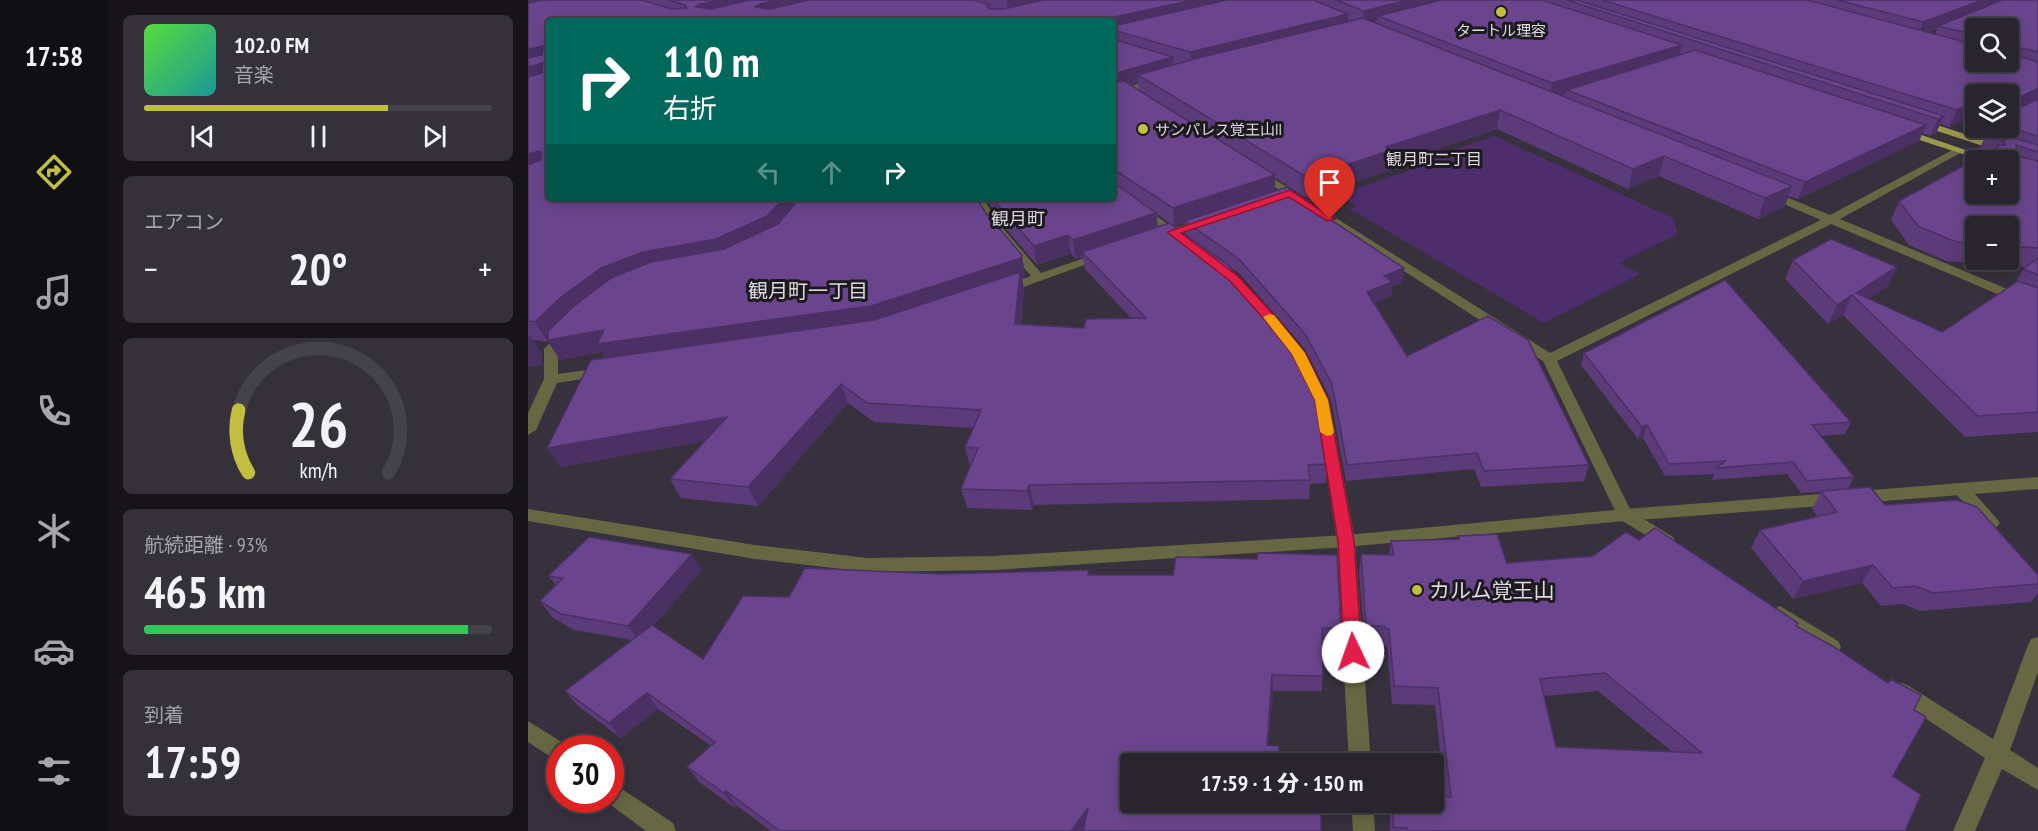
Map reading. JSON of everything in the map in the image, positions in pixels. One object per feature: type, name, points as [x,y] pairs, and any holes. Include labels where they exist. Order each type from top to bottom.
[{"type":"main road","points":[[1909,119],[2038,161]]},
{"type":"main road","points":[[1891,128],[1965,152]]},
{"type":"street","points":[[1120,93],[1171,77]]},
{"type":"street","points":[[1120,93],[1146,103]]},
{"type":"street","points":[[1975,141],[1980,138]]},
{"type":"street","points":[[1549,359],[1832,219],[1958,150]]},
{"type":"street","points":[[1242,163],[1549,359],[1625,515],[1675,547]]},
{"type":"street","points":[[1755,189],[1832,219],[2038,307]]},
{"type":"street","points":[[1116,192],[1190,246]]},
{"type":"street","points":[[1269,200],[1290,193]]},
{"type":"street","points":[[980,201],[995,227],[1039,278]]},
{"type":"street","points":[[1150,240],[1215,218]]},
{"type":"street","points":[[986,296],[1117,251]]},
{"type":"street","points":[[528,430],[551,379],[545,348],[578,322]]},
{"type":"street","points":[[1298,353],[1322,400],[1346,541],[1359,753]]},
{"type":"street","points":[[551,379],[610,371]]},
{"type":"street","points":[[528,514],[755,552],[868,565],[994,563],[1346,541],[1625,515],[2038,483]]},
{"type":"street","points":[[1961,489],[2000,534]]},
{"type":"street","points":[[1766,605],[1847,657]]},
{"type":"street","points":[[1964,831],[1998,753],[2038,645]]},
{"type":"street","points":[[1887,682],[2038,780]]},
{"type":"street","points":[[528,730],[546,743]]},
{"type":"street","points":[[624,801],[665,831]]},
{"type":"street","points":[[1363,813],[1364,831]]},
{"type":"shaded area","points":[[1495,136],[1673,218],[1678,234],[1619,263],[1640,274],[1544,323],[1350,209],[1357,206],[1337,195],[1416,168],[1411,164]]},
{"type":"building","points":[[543,0],[641,0],[672,9],[687,8],[685,5],[668,0],[719,0],[696,7],[712,9],[750,0],[777,0],[755,7],[770,9],[809,0],[974,0],[990,5],[987,7],[989,9],[1004,9],[1044,0],[1192,0],[1111,18],[546,18],[546,201],[781,201],[767,216],[716,239],[643,252],[601,268],[560,298],[535,322],[528,321],[528,165],[541,160],[542,153],[539,151],[528,154],[528,77],[542,73],[543,63],[528,67],[528,58],[542,55],[543,46],[528,49],[528,3]]},
{"type":"building","points":[[1227,0],[1313,0],[1348,14],[1190,52],[1116,31],[1116,25]]},
{"type":"building","points":[[1336,0],[1408,0],[1364,11]]},
{"type":"building","points":[[1442,0],[1542,0],[1682,45],[1552,83],[1378,16]]},
{"type":"building","points":[[1567,0],[1577,0],[1944,116],[1938,119]]},
{"type":"building","points":[[1602,0],[1807,0],[1965,42],[1965,72],[2019,72],[2019,56],[2038,62],[2038,88],[2019,98],[2019,84],[1965,84],[1965,106],[1957,110]]},
{"type":"building","points":[[1837,0],[1982,0],[1923,22]]},
{"type":"building","points":[[2002,0],[2038,0],[2038,52],[2019,48],[2019,18],[1965,18],[1965,32],[1938,26]]},
{"type":"building","points":[[1363,18],[1792,186],[1765,198],[1664,156],[1633,169],[1500,110],[1386,147],[1391,150],[1308,178],[1138,75]]},
{"type":"building","points":[[1116,40],[1173,57],[1116,73]]},
{"type":"building","points":[[1695,50],[1926,125],[1805,182],[1567,90]]},
{"type":"building","points":[[1124,81],[1275,175],[1173,208],[1116,171],[1116,82]]},
{"type":"building","points":[[2038,99],[2038,136],[2019,130],[2019,108]]},
{"type":"building","points":[[1995,138],[2013,138],[2038,145],[2038,152],[2016,145],[2016,150],[1992,150],[1998,147],[1997,145],[2005,145],[2004,141]]},
{"type":"building","points":[[2019,156],[2038,161],[2038,248],[2019,247],[2019,216],[1965,216],[1965,242],[1956,242],[1918,226],[1899,201],[1965,165],[1965,204],[2019,204]]},
{"type":"building","points":[[1116,184],[1156,213],[1073,240],[1068,235],[1034,246],[995,201],[1116,201]]},
{"type":"building","points":[[1287,187],[1335,219],[1331,220],[1404,268],[1384,276],[1392,282],[1367,292],[1407,356],[1488,316],[1528,340],[1589,465],[1484,471],[1477,453],[1347,465],[1332,384],[1305,334],[1239,259],[1185,221]]},
{"type":"building","points":[[797,201],[979,201],[985,212],[1022,255],[1021,258],[871,306],[597,344],[604,330],[548,340],[548,331],[573,307],[611,278],[651,262],[724,249],[778,224]]},
{"type":"building","points":[[1169,223],[1228,265],[1290,337],[1313,382],[1326,464],[1308,465],[1310,480],[1029,485],[1027,491],[961,489],[978,448],[965,447],[981,410],[867,403],[841,384],[748,487],[670,479],[727,417],[547,448],[591,360],[874,320],[1020,272],[1015,324],[1084,328],[1086,319],[1146,318],[1082,252]]},
{"type":"building","points":[[1831,239],[1897,267],[1856,293],[1942,332],[2018,281],[2038,288],[2038,412],[1978,416],[1852,295],[1837,305],[1793,260]]},
{"type":"building","points":[[2038,258],[2038,275],[2023,269]]},
{"type":"building","points":[[1725,280],[1851,422],[1812,425],[1854,477],[1807,481],[1793,462],[1717,468],[1725,461],[1669,464],[1647,425],[1642,427],[1584,353]]},
{"type":"building","points":[[1870,487],[1885,505],[1957,500],[1977,507],[2038,575],[2038,584],[1933,593],[1915,586],[1893,588],[1873,565],[1803,581],[1760,530],[1837,512],[1821,491]]},
{"type":"building","points":[[1655,528],[1798,623],[1796,626],[1834,647],[1888,683],[1891,679],[1921,695],[1914,710],[1926,717],[1893,776],[1921,795],[1905,831],[1407,831],[1407,828],[1393,827],[1393,813],[1444,813],[1444,797],[1451,797],[1438,688],[1394,686],[1389,629],[1385,626],[1366,626],[1361,554],[1394,555],[1391,541],[1459,539],[1458,536],[1497,534],[1507,563],[1593,556],[1626,532],[1639,540]],"holes":[[[1605,673],[1702,753],[1556,747],[1540,679]]]},
{"type":"building","points":[[589,537],[692,554],[628,626],[561,614],[540,601],[563,578],[548,576]]},
{"type":"building","points":[[1258,553],[1337,555],[1341,628],[1322,628],[1323,676],[1272,675],[1267,745],[1279,746],[1279,753],[1120,753],[1120,813],[1321,813],[1321,831],[1083,831],[1088,808],[1071,831],[780,831],[726,791],[724,793],[687,767],[715,742],[647,693],[609,723],[565,691],[652,625],[703,659],[743,596],[789,597],[805,568],[940,574],[1089,570],[1088,575],[1173,575],[1176,557],[1257,559]]},
{"type":"slow traffic","points":[[1269,317],[1298,353],[1322,400],[1327,432]]},
{"type":"place","name":"タートル理容","points":[[1501,12]]},
{"type":"place","name":"サンパレス覚王山II","points":[[1143,129]]},
{"type":"place","name":"カルム覚王山","points":[[1417,590]]},
{"type":"district","name":"観月町二丁目","points":[[1434,159]]},
{"type":"district","name":"観月町","points":[[1018,218]]},
{"type":"district","name":"観月町一丁目","points":[[808,291]]},
{"type":"route","points":[[1330,219],[1290,193],[1173,232],[1234,278],[1270,317],[1298,353],[1322,400],[1346,541],[1353,652]]}]
